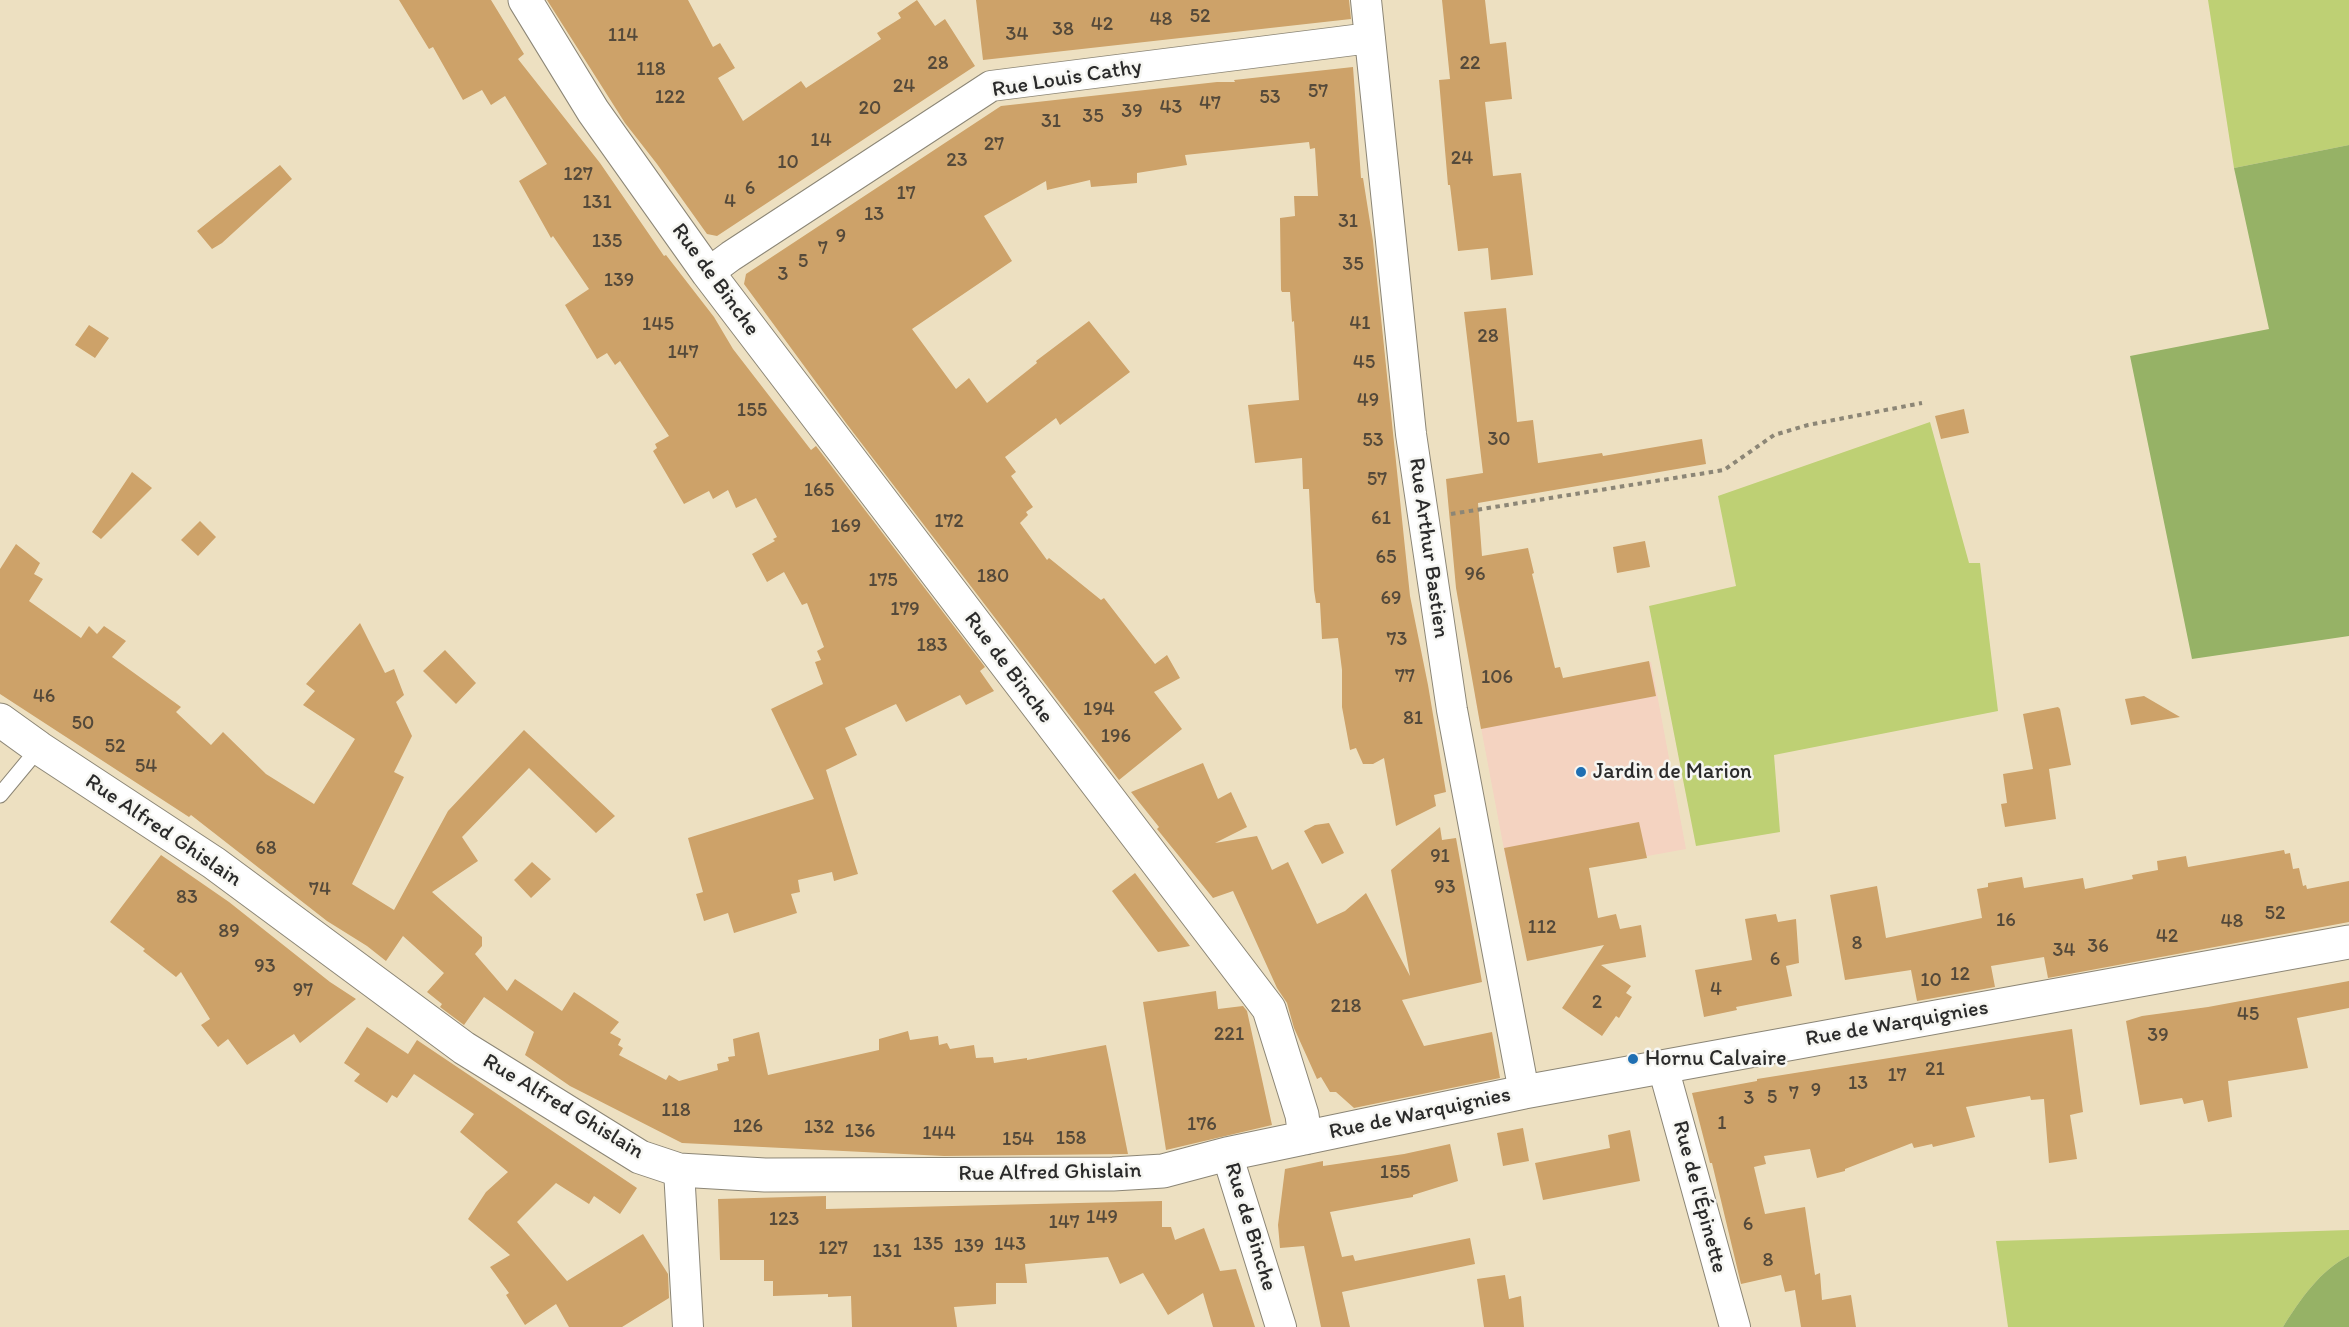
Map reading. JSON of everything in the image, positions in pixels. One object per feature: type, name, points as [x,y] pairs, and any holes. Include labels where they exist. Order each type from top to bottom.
[{"type":"street","name":"Rue de Binche","points":[[525,0],[593,111],[708,273],[1269,1009],[1302,1115],[1305,1138],[1227,1154],[1281,1327]]},
{"type":"street","name":"Rue Arthur Bastien","points":[[1366,0],[1411,434],[1452,710],[1524,1092]]},
{"type":"street","name":"Rue Louis Cathy","points":[[708,273],[991,86],[1370,38]]},
{"type":"street","name":"Rue Alfred Ghislain","points":[[0,720],[214,863],[464,1048],[639,1157],[679,1170],[765,1175],[1113,1174],[1163,1171],[1227,1154]]},
{"type":"street","name":"Rue de Warquignies","points":[[1305,1138],[1524,1092],[2349,942]]},
{"type":"street","name":"Rue de l'Épinette","points":[[1663,1067],[1735,1327]]},
{"type":"street","points":[[679,1170],[683,1325]]},
{"type":"lane","points":[[0,795],[39,748]]},
{"type":"path","points":[[1424,519],[1724,470],[1774,435],[1808,425],[1922,403]]},
{"type":"shaded area","name":"Jardin de Marion","points":[[1651,662],[1686,849],[1510,881],[1475,696]]},
{"type":"green space","points":[[2208,0],[2349,0],[2349,145],[2234,168]]},
{"type":"green space","points":[[2349,145],[2349,636],[2192,659],[2130,356],[2269,329],[2234,168]]},
{"type":"green space","points":[[1930,422],[1969,563],[1980,563],[1998,711],[1774,755],[1780,832],[1696,846],[1649,606],[1736,586],[1718,496]]},
{"type":"green space","points":[[2349,1230],[2349,1256],[2320,1277],[2283,1327],[2008,1327],[1996,1241]]},
{"type":"green space","points":[[2349,1256],[2349,1327],[2283,1327],[2320,1277]]},
{"type":"building","points":[[399,0],[491,0],[524,54],[518,59],[600,163],[664,256],[666,255],[714,317],[733,349],[811,450],[816,446],[985,667],[980,671],[994,691],[966,705],[960,695],[906,722],[896,704],[845,728],[857,755],[826,770],[858,874],[834,881],[832,872],[798,880],[800,892],[791,894],[797,913],[734,933],[728,913],[704,921],[696,894],[703,892],[688,838],[814,799],[771,709],[823,684],[815,662],[821,660],[817,651],[824,647],[807,603],[802,605],[784,572],[767,582],[752,554],[775,541],[773,539],[777,537],[756,498],[736,508],[728,490],[713,499],[709,491],[684,504],[653,451],[657,448],[655,444],[669,436],[620,361],[615,365],[607,353],[597,359],[565,305],[589,289],[553,236],[551,238],[519,181],[547,164],[505,96],[491,105],[482,90],[463,100],[433,47],[429,49]]},
{"type":"building","points":[[547,0],[688,0],[713,47],[720,43],[735,68],[718,78],[743,121],[801,81],[806,88],[881,39],[877,33],[901,18],[898,13],[917,0],[935,26],[945,19],[975,66],[717,236],[707,234],[625,123]]},
{"type":"building","points":[[976,0],[1349,0],[1351,19],[983,60]]},
{"type":"building","points":[[1442,0],[1485,0],[1490,44],[1506,42],[1512,99],[1485,102],[1493,176],[1521,173],[1533,275],[1491,280],[1488,248],[1458,251],[1450,185],[1448,185],[1439,80],[1450,79]]},
{"type":"building","points":[[1353,67],[1361,178],[1363,178],[1373,241],[1410,596],[1446,792],[1434,795],[1436,806],[1396,826],[1384,758],[1373,764],[1363,764],[1356,748],[1350,750],[1342,707],[1342,670],[1338,638],[1322,639],[1320,603],[1316,603],[1309,489],[1303,489],[1302,458],[1255,463],[1248,405],[1299,400],[1290,292],[1281,290],[1280,218],[1295,216],[1294,196],[1318,196],[1315,148],[1310,149],[1309,142],[1185,155],[1187,165],[1137,173],[1137,183],[1091,187],[1090,180],[1047,190],[1046,181],[984,216],[1012,261],[912,329],[956,389],[969,378],[987,403],[1037,363],[1036,361],[1089,321],[1130,372],[1060,425],[1056,418],[1005,457],[1016,472],[1011,476],[1033,507],[1026,512],[1028,515],[1020,523],[1047,560],[1049,558],[1101,600],[1104,598],[1155,664],[1167,655],[1180,678],[1154,692],[1182,729],[1119,780],[846,423],[744,284],[746,274],[1001,106],[1217,82],[1235,82],[1234,80]]},
{"type":"building","points":[[280,165],[292,179],[222,243],[212,249],[197,231]]},
{"type":"building","points":[[1506,308],[1517,422],[1533,420],[1538,463],[1602,453],[1603,456],[1702,439],[1706,464],[1478,503],[1482,556],[1528,548],[1534,573],[1532,574],[1555,668],[1560,667],[1563,678],[1649,661],[1656,696],[1481,729],[1456,588],[1446,479],[1483,473],[1464,312]]},
{"type":"building","points":[[89,325],[109,338],[95,358],[75,345]]},
{"type":"building","points":[[1964,409],[1969,433],[1941,439],[1935,416]]},
{"type":"building","points":[[132,472],[152,488],[101,539],[92,532]]},
{"type":"building","points":[[200,521],[216,537],[198,556],[181,540]]},
{"type":"building","points":[[1645,541],[1650,567],[1617,573],[1613,547]]},
{"type":"building","points":[[16,544],[40,563],[34,574],[43,579],[29,601],[81,638],[89,626],[97,634],[104,626],[126,641],[112,657],[181,707],[176,712],[211,745],[223,732],[266,774],[314,804],[355,739],[303,705],[315,691],[306,684],[360,623],[385,673],[394,669],[404,695],[396,702],[412,736],[394,772],[404,777],[352,884],[394,910],[448,811],[524,730],[615,816],[596,833],[529,768],[462,837],[478,861],[432,892],[482,937],[482,946],[475,954],[507,991],[515,979],[562,1011],[574,992],[619,1022],[610,1033],[621,1039],[618,1045],[623,1048],[619,1055],[666,1080],[669,1075],[679,1081],[718,1070],[717,1064],[729,1061],[728,1057],[735,1056],[733,1039],[759,1032],[768,1075],[879,1050],[879,1039],[908,1031],[910,1040],[938,1036],[939,1045],[947,1043],[950,1049],[974,1045],[976,1058],[993,1057],[994,1063],[1027,1058],[1027,1060],[1106,1045],[1128,1154],[944,1156],[682,1143],[570,1086],[525,1055],[534,1032],[484,997],[464,1025],[440,1007],[442,1004],[427,992],[444,973],[403,936],[386,961],[327,921],[191,815],[189,817],[0,694],[0,569]]},
{"type":"building","points":[[445,650],[476,683],[456,704],[423,671]]},
{"type":"building","points":[[2144,696],[2180,717],[2131,725],[2125,699]]},
{"type":"building","points":[[2058,707],[2071,765],[2049,769],[2056,819],[2005,827],[2001,804],[2007,803],[2003,774],[2033,769],[2023,714]]},
{"type":"building","points":[[1203,763],[1218,799],[1231,792],[1247,827],[1215,843],[1257,836],[1272,870],[1288,862],[1317,924],[1345,911],[1366,893],[1410,976],[1391,870],[1440,827],[1442,840],[1456,838],[1482,982],[1402,1000],[1424,1046],[1492,1032],[1500,1078],[1354,1108],[1336,1092],[1330,1092],[1321,1077],[1317,1079],[1294,1028],[1287,1003],[1277,988],[1233,891],[1213,898],[1157,829],[1159,827],[1131,792]]},
{"type":"building","points":[[1639,822],[1647,858],[1589,868],[1598,918],[1616,914],[1620,929],[1641,925],[1646,957],[1601,965],[1631,986],[1626,993],[1632,997],[1619,1018],[1616,1016],[1602,1036],[1562,1008],[1604,945],[1527,961],[1504,848]]},
{"type":"building","points":[[1329,823],[1344,853],[1322,864],[1304,831],[1315,825]]},
{"type":"building","points":[[2284,850],[2285,854],[2290,853],[2293,869],[2299,868],[2303,886],[2306,885],[2307,889],[2349,881],[2349,922],[2048,978],[2044,957],[1991,966],[1995,987],[1917,1001],[1911,970],[1845,980],[1830,895],[1877,886],[1886,938],[1982,918],[1977,889],[1988,887],[1988,883],[2022,877],[2024,888],[2083,878],[2085,889],[2133,879],[2132,875],[2158,870],[2157,861],[2186,856],[2188,867]]},
{"type":"building","points":[[161,855],[229,902],[330,982],[356,999],[300,1043],[294,1034],[247,1065],[228,1039],[218,1047],[201,1025],[210,1019],[181,972],[176,977],[110,922]]},
{"type":"building","points":[[532,862],[551,879],[531,898],[514,880]]},
{"type":"building","points":[[1135,873],[1190,946],[1158,952],[1112,891]]},
{"type":"building","points":[[1776,914],[1778,922],[1796,919],[1799,963],[1786,966],[1792,996],[1736,1007],[1737,1010],[1704,1017],[1695,970],[1752,960],[1745,919]]},
{"type":"building","points":[[2349,981],[2349,1008],[2297,1018],[2308,1068],[2228,1081],[2232,1117],[2208,1122],[2203,1100],[2184,1104],[2182,1098],[2140,1105],[2126,1021],[2142,1016],[2208,1007]]},
{"type":"building","points":[[1216,991],[1218,1009],[1243,1006],[1247,1011],[1272,1125],[1166,1150],[1143,1002]]},
{"type":"building","points":[[367,1027],[408,1054],[417,1040],[637,1188],[620,1214],[594,1196],[589,1204],[556,1183],[517,1222],[567,1281],[643,1234],[668,1274],[669,1298],[622,1327],[569,1327],[556,1304],[525,1325],[506,1295],[509,1293],[490,1267],[510,1255],[468,1219],[486,1192],[508,1172],[460,1132],[474,1114],[414,1074],[397,1098],[392,1095],[387,1103],[354,1081],[360,1074],[344,1063]]},
{"type":"building","points":[[2072,1029],[2083,1112],[2070,1115],[2077,1159],[2049,1163],[2044,1099],[2031,1100],[2030,1096],[1966,1107],[1975,1137],[1933,1147],[1932,1144],[1914,1148],[1912,1143],[1845,1169],[1845,1171],[1817,1178],[1810,1149],[1764,1156],[1766,1164],[1754,1167],[1765,1214],[1805,1207],[1815,1275],[1820,1273],[1822,1300],[1851,1295],[1856,1327],[1801,1327],[1795,1290],[1785,1292],[1781,1275],[1741,1284],[1712,1163],[1710,1163],[1692,1093],[1757,1081],[1757,1079]]},
{"type":"building","points":[[1523,1128],[1529,1161],[1503,1166],[1497,1133]]},
{"type":"building","points":[[1630,1130],[1640,1181],[1543,1200],[1535,1163],[1610,1148],[1608,1135]]},
{"type":"building","points":[[1450,1144],[1458,1181],[1413,1195],[1413,1197],[1330,1212],[1342,1257],[1353,1255],[1355,1261],[1470,1238],[1475,1264],[1342,1292],[1350,1327],[1321,1327],[1304,1246],[1280,1248],[1278,1225],[1285,1169],[1323,1161],[1323,1166],[1404,1154]]},
{"type":"building","points":[[826,1196],[826,1209],[1162,1201],[1162,1227],[1171,1227],[1175,1240],[1204,1228],[1220,1271],[1236,1269],[1255,1327],[1213,1327],[1203,1293],[1168,1315],[1143,1273],[1120,1284],[1108,1257],[1025,1264],[1027,1283],[996,1283],[996,1304],[954,1307],[957,1327],[852,1327],[851,1296],[828,1297],[828,1294],[773,1296],[773,1281],[764,1281],[764,1260],[720,1260],[718,1199]]},
{"type":"building","points":[[1505,1275],[1509,1299],[1521,1296],[1524,1327],[1484,1327],[1477,1279]]},
{"type":"place","name":"Jardin de Marion","points":[[1581,772]]},
{"type":"place","name":"Hornu Calvaire","points":[[1633,1059]]}]
